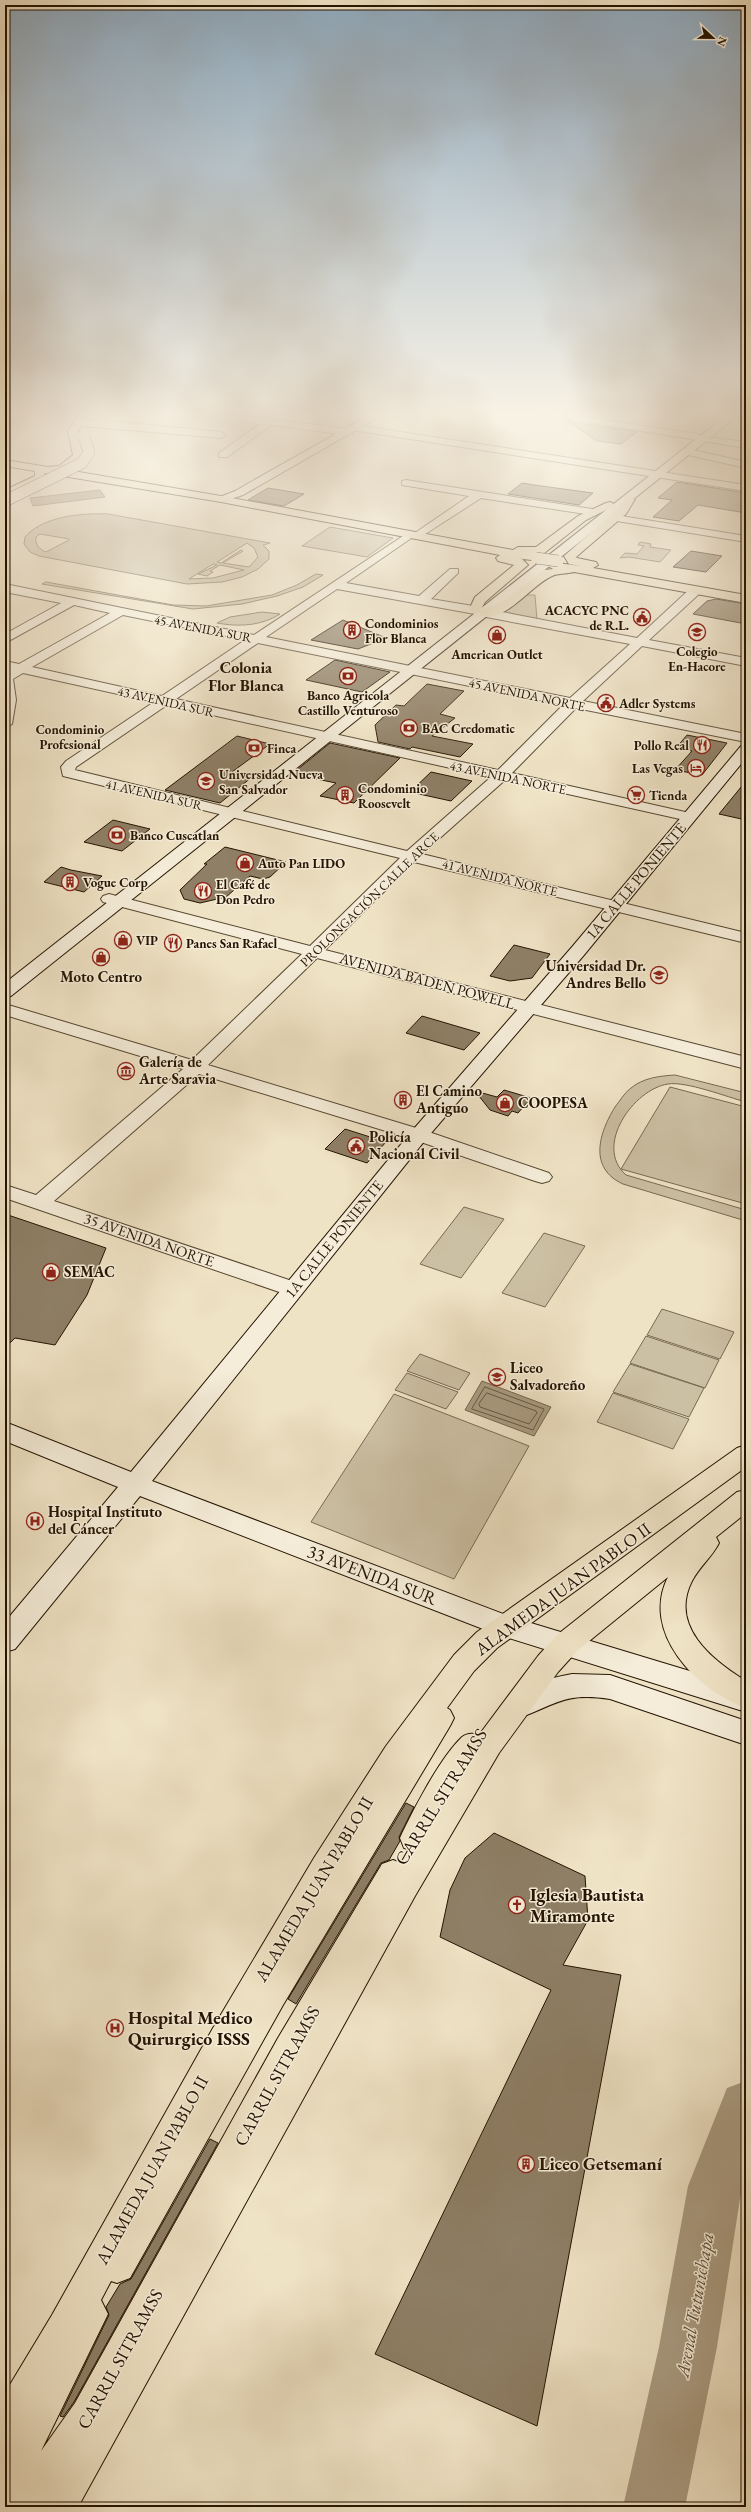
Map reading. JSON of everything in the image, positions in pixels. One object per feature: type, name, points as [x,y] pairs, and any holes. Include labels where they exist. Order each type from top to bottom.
[{"type":"main road","points":[[374,531],[467,546],[483,544],[536,552],[565,531]]},
{"type":"main road","points":[[398,531],[556,563],[626,573],[746,594]]},
{"type":"main road","points":[[600,531],[570,557],[573,561],[616,569],[626,573]]},
{"type":"main road","points":[[467,546],[470,552],[522,563],[514,572],[479,600],[480,612],[506,605],[548,573],[579,569]]},
{"type":"main road","points":[[556,563],[579,569],[695,591],[746,599]]},
{"type":"main road","name":"ALAMEDA JUAN PABLO II","points":[[5,2430],[65,2328],[260,1978],[325,1868],[396,1755],[464,1663],[487,1640],[746,1454]]},
{"type":"main road","points":[[56,2507],[404,1886],[489,1744],[513,1709],[558,1654],[746,1499]]},
{"type":"main road","points":[[721,1521],[678,1584],[674,1600],[673,1617],[683,1644],[700,1664],[746,1696]]},
{"type":"main road","points":[[5,2487],[44,2400],[102,2291],[271,1994],[460,1685],[506,1626]]},
{"type":"main road","name":"CARRIL SITRAMSS","points":[[25,2507],[89,2417],[297,2038],[445,1784],[517,1681],[534,1666],[558,1654]]},
{"type":"street","points":[[419,535],[425,531]]},
{"type":"street","points":[[480,612],[578,531]]},
{"type":"street","points":[[5,992],[114,900],[226,811],[406,669],[587,531]]},
{"type":"street","points":[[698,531],[746,539]]},
{"type":"street","points":[[164,701],[406,537]]},
{"type":"street","points":[[422,600],[443,583],[442,581],[454,571]]},
{"type":"street","points":[[336,585],[422,600],[637,643],[746,662]]},
{"type":"street","name":"45 AVENIDA SUR","points":[[5,588],[406,669]]},
{"type":"street","name":"PROLONGACIÓN CALLE ARCE","points":[[39,1203],[197,1066],[412,855],[501,776],[573,704],[637,643],[695,591]]},
{"type":"street","points":[[5,639],[71,602]]},
{"type":"street","points":[[5,724],[9,700],[6,677],[120,612]]},
{"type":"street","name":"43 AVENIDA SUR","points":[[5,665],[323,736]]},
{"type":"street","name":"45 AVENIDA NORTE","points":[[406,669],[746,738]]},
{"type":"street","name":"41 AVENIDA SUR","points":[[164,701],[68,767],[68,773],[226,811]]},
{"type":"street","name":"43 AVENIDA NORTE","points":[[323,736],[689,817]]},
{"type":"street","name":"1A CALLE PONIENTE","points":[[5,1641],[419,1135],[527,1007],[616,906],[746,749]]},
{"type":"street","name":"41 AVENIDA NORTE","points":[[226,811],[412,855],[746,938]]},
{"type":"street","points":[[5,980],[114,900]]},
{"type":"street","name":"AVENIDA BADEN POWELL","points":[[114,900],[746,1064]]},
{"type":"street","points":[[5,1009],[197,1066],[419,1135],[542,1177]]},
{"type":"street","name":"35 AVENIDA NORTE","points":[[5,1191],[293,1290]]},
{"type":"street","name":"33 AVENIDA SUR","points":[[5,1431],[135,1484],[506,1626],[558,1654],[746,1700]]},
{"type":"street","points":[[513,1709],[538,1694],[559,1688],[588,1683],[610,1687],[746,1733]]},
{"type":"shaded area","points":[[32,531],[204,531],[270,543],[263,545],[269,551],[269,559],[258,569],[242,577],[222,582],[187,584],[39,556],[30,552],[24,544],[25,537]],"holes":[[[40,534],[69,539],[46,552],[39,548],[36,537]],[[247,543],[254,548],[258,557],[249,567],[223,563],[243,551],[241,550],[221,563],[217,562]],[[213,564],[217,565],[198,574],[207,576],[213,572],[210,571],[220,565],[244,570],[213,578],[189,579]]]},
{"type":"shaded area","points":[[324,531],[354,531],[393,538],[367,557],[302,546]]},
{"type":"shaded area","points":[[640,542],[651,544],[650,547],[671,550],[660,562],[629,557],[620,558],[625,553],[637,554],[644,546],[638,545]]},
{"type":"shaded area","points":[[316,574],[323,575],[303,587],[277,596],[242,604],[193,609],[42,584],[46,582],[173,605],[206,606],[272,595],[297,585]]},
{"type":"shaded area","points":[[521,595],[535,595],[537,620],[505,612]]},
{"type":"shaded area","points":[[262,612],[280,614],[258,623],[233,625],[217,623],[230,617]]},
{"type":"shaded area","points":[[675,1075],[746,1093],[746,1102],[685,1085],[668,1084],[655,1088],[642,1096],[631,1107],[622,1120],[616,1135],[614,1149],[617,1163],[626,1175],[746,1210],[746,1221],[623,1184],[612,1177],[605,1169],[601,1159],[601,1139],[609,1117],[622,1097],[641,1082],[657,1077]]},
{"type":"shaded area","points":[[670,1087],[746,1107],[746,1204],[621,1169]]},
{"type":"shaded area","points":[[464,1207],[504,1219],[461,1278],[420,1264]]},
{"type":"shaded area","points":[[544,1233],[585,1246],[545,1307],[502,1293]]},
{"type":"shaded area","points":[[662,1309],[734,1332],[720,1359],[647,1335]]},
{"type":"shaded area","points":[[646,1336],[719,1360],[705,1388],[630,1363]]},
{"type":"shaded area","points":[[420,1354],[470,1373],[459,1390],[407,1371]]},
{"type":"shaded area","points":[[630,1364],[704,1388],[689,1417],[613,1392]]},
{"type":"shaded area","points":[[407,1373],[458,1392],[446,1409],[395,1390]]},
{"type":"shaded area","points":[[613,1393],[689,1419],[673,1449],[597,1422]]},
{"type":"shaded area","points":[[394,1394],[529,1446],[454,1579],[311,1522]]},
{"type":"water","points":[[482,1381],[551,1407],[534,1436],[465,1410]]},
{"type":"building","points":[[691,551],[722,556],[706,572],[673,567]]},
{"type":"building","points":[[716,599],[746,604],[746,624],[693,614],[707,601]]},
{"type":"building","points":[[343,620],[386,638],[358,649],[311,640]]},
{"type":"building","name":"Banco Agricola Castillo Venturoso","points":[[335,660],[390,672],[362,692],[306,680]]},
{"type":"building","points":[[427,684],[464,691],[440,714],[455,718],[432,736],[473,744],[460,757],[378,742],[375,725],[396,705],[404,706]]},
{"type":"building","points":[[687,735],[727,743],[702,775],[675,770],[692,751],[676,748]]},
{"type":"building","points":[[237,736],[270,744],[232,772],[252,777],[220,803],[165,790]]},
{"type":"building","points":[[330,743],[400,758],[354,803],[320,796],[336,783],[292,774]]},
{"type":"building","points":[[431,772],[472,781],[451,801],[410,792]]},
{"type":"building","points":[[746,781],[746,820],[719,814]]},
{"type":"building","name":"Banco Cuscatlan","points":[[113,820],[150,829],[122,851],[84,842]]},
{"type":"building","points":[[225,847],[286,862],[270,877],[263,879],[250,876],[226,897],[200,903],[184,899],[180,890],[207,864],[204,864]]},
{"type":"building","name":"Vogue Corp","points":[[61,867],[102,876],[84,892],[44,882]]},
{"type":"building","points":[[514,945],[550,954],[532,978],[510,981],[490,976]]},
{"type":"building","points":[[422,1016],[480,1033],[464,1050],[406,1033]]},
{"type":"building","name":"COOPESA","points":[[504,1090],[531,1098],[518,1113],[512,1111],[508,1116],[490,1110],[475,1091],[497,1097]]},
{"type":"building","name":"Policía Nacional Civil","points":[[345,1129],[386,1142],[367,1163],[325,1149]]},
{"type":"building","name":"SEMAC","points":[[5,1214],[106,1248],[87,1295],[55,1345],[15,1338],[5,1348]]},
{"type":"building","points":[[406,1803],[414,1807],[399,1837],[400,1841],[389,1860],[381,1863],[296,2004],[288,1999]]},
{"type":"building","name":"Liceo Getsemaní","points":[[494,1833],[585,1876],[588,1920],[563,1965],[621,1975],[537,2426],[375,2354],[551,1990],[440,1937],[450,1890],[465,1858]]},
{"type":"building","points":[[210,2139],[218,2143],[74,2402],[63,2417],[60,2416],[109,2315],[106,2307],[120,2284],[131,2279]]},
{"type":"waterway","name":"Arenal Tutunichapa","points":[[654,2507],[688,2347],[715,2186],[746,2107]]},
{"type":"place","name":"ACACYC PNC de R.L.","points":[[642,617]]},
{"type":"place","name":"Condominios Flor Blanca","points":[[352,630]]},
{"type":"place","name":"Colegio En-Hacore","points":[[697,632]]},
{"type":"place","name":"American Outlet","points":[[497,635]]},
{"type":"place","name":"Banco Agricola Castillo Venturoso","points":[[348,676]]},
{"type":"place","name":"Adler Systems","points":[[606,703]]},
{"type":"place","name":"BAC Credomatic","points":[[409,728]]},
{"type":"place","name":"Pollo Real","points":[[702,745]]},
{"type":"place","name":"Finca","points":[[254,748]]},
{"type":"place","name":"Las Vegas","points":[[696,768]]},
{"type":"place","name":"Universidad Nueva San Salvador","points":[[206,781]]},
{"type":"place","name":"Condominio Roosevelt","points":[[345,795]]},
{"type":"place","name":"Tienda","points":[[636,795]]},
{"type":"place","name":"Banco Cuscatlan","points":[[117,835]]},
{"type":"place","name":"Auto Pan LIDO","points":[[245,863]]},
{"type":"place","name":"Vogue Corp","points":[[70,882]]},
{"type":"place","name":"El Café de Don Pedro","points":[[203,891]]},
{"type":"place","name":"VIP","points":[[123,940]]},
{"type":"place","name":"Panes San Rafael","points":[[173,943]]},
{"type":"place","name":"Moto Centro","points":[[101,957]]},
{"type":"place","name":"Universidad Dr. Andres Bello","points":[[659,975]]},
{"type":"place","name":"Galería de Arte Saravia","points":[[126,1071]]},
{"type":"place","name":"El Camino Antiguo","points":[[403,1100]]},
{"type":"place","name":"COOPESA","points":[[505,1103]]},
{"type":"place","name":"Policía Nacional Civil","points":[[356,1146]]},
{"type":"place","name":"SEMAC","points":[[51,1272]]},
{"type":"place","name":"Liceo Salvadoreño","points":[[497,1377]]},
{"type":"place","name":"Hospital Instituto del Cáncer","points":[[35,1521]]},
{"type":"place","name":"Iglesia Bautista Miramonte","points":[[517,1905]]},
{"type":"place","name":"Hospital Medico Quirurgico ISSS","points":[[115,2028]]},
{"type":"place","name":"Liceo Getsemaní","points":[[526,2164]]},
{"type":"district","name":"Colonia Flor Blanca","points":[[246,676]]},
{"type":"district","name":"Condominio Profesional","points":[[70,736]]}]
